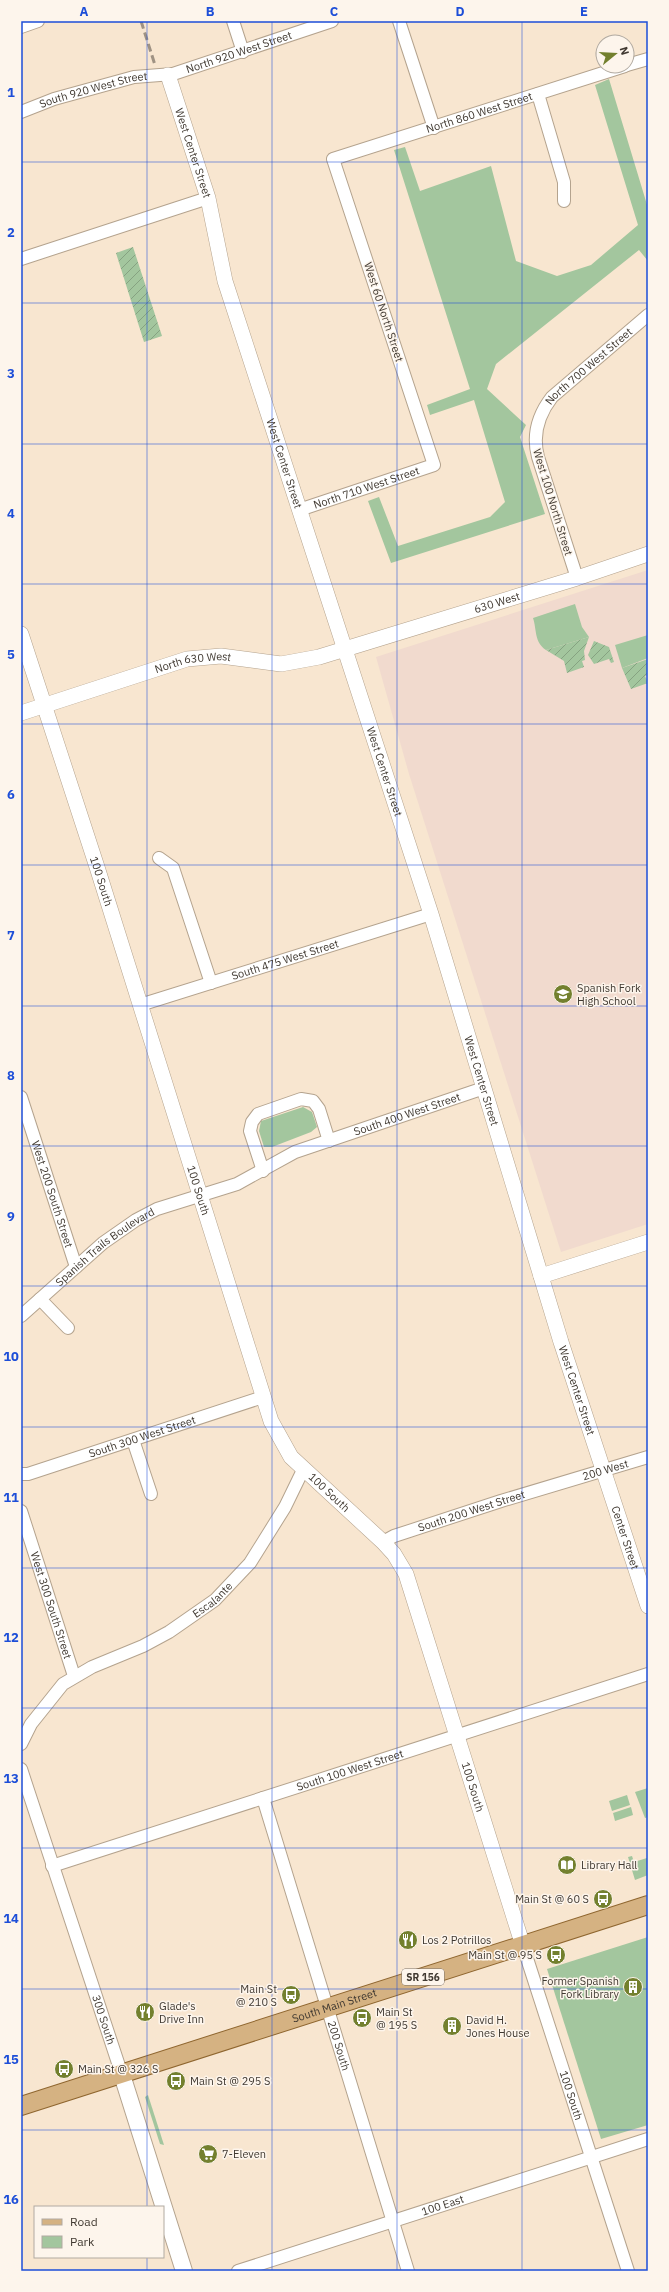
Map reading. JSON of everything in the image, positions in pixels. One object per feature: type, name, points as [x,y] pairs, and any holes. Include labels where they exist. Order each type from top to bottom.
[{"type":"main road","name":"South Main Street","points":[[21,2106],[648,1905]]},
{"type":"main road","name":"300 South","points":[[122,2074],[164,2206]]},
{"type":"main road","name":"300 South","points":[[164,2207],[184,2271]]},
{"type":"street","points":[[21,27],[38,21]]},
{"type":"street","points":[[233,21],[243,52]]},
{"type":"street","name":"North 920 West Street","points":[[168,74],[243,52],[332,21]]},
{"type":"street","points":[[399,21],[434,128]]},
{"type":"street","name":"North 860 West Street","points":[[635,63],[648,59]]},
{"type":"street","name":"South 920 West Street","points":[[21,112],[54,99],[134,77],[168,74]]},
{"type":"street","name":"West Center Street","points":[[168,74],[208,198],[226,281],[430,914],[541,1276],[603,1469]]},
{"type":"street","name":"North 860 West Street","points":[[333,159],[601,74]]},
{"type":"street","points":[[538,94],[564,182],[564,201]]},
{"type":"street","name":"West 60 North Street","points":[[333,159],[434,465]]},
{"type":"street","points":[[21,258],[208,198]]},
{"type":"street","name":"North 700 West Street","points":[[537,424],[543,410],[552,397],[648,314]]},
{"type":"street","name":"West 100 North Street","points":[[537,424],[535,441],[538,456],[578,578]]},
{"type":"street","name":"North 710 West Street","points":[[299,510],[434,465]]},
{"type":"street","name":"630 West","points":[[345,650],[578,578],[648,554]]},
{"type":"street","name":"100 South","points":[[21,634],[271,1421],[291,1457],[303,1470],[383,1542],[394,1554],[406,1574],[414,1593],[456,1735],[628,2271]]},
{"type":"street","name":"North 630 West","points":[[21,713],[187,659],[221,656],[281,664],[345,650]]},
{"type":"street","points":[[159,858],[173,868],[211,983]]},
{"type":"street","name":"South 475 West Street","points":[[140,1005],[430,914]]},
{"type":"street","name":"South 400 West Street","points":[[200,1194],[237,1184],[295,1152],[484,1088]]},
{"type":"street","name":"West 200 South Street","points":[[21,1097],[76,1267]]},
{"type":"street","points":[[263,1171],[250,1131],[252,1122],[258,1114],[301,1099],[313,1101],[319,1109],[329,1141]]},
{"type":"street","name":"Spanish Trails Boulevard","points":[[21,1316],[103,1243],[136,1220],[171,1204],[200,1194]]},
{"type":"street","points":[[541,1276],[648,1242]]},
{"type":"street","points":[[40,1300],[68,1328]]},
{"type":"street","name":"South 300 West Street","points":[[21,1474],[28,1474],[263,1398]]},
{"type":"street","points":[[133,1440],[151,1494]]},
{"type":"street","name":"200 West","points":[[562,1482],[648,1457]]},
{"type":"street","name":"Center Street","points":[[603,1469],[648,1606]]},
{"type":"street","name":"Escalante","points":[[74,1676],[143,1646],[169,1632],[215,1600],[250,1563],[285,1507],[303,1470]]},
{"type":"street","name":"South 200 West Street","points":[[383,1542],[407,1532],[562,1482]]},
{"type":"street","name":"West 300 South Street","points":[[21,1511],[74,1676]]},
{"type":"street","name":"South 100 West Street","points":[[52,1866],[648,1674]]},
{"type":"street","points":[[21,1744],[31,1724],[58,1690],[74,1676]]},
{"type":"street","name":"300 South","points":[[21,1769],[122,2074]]},
{"type":"street","name":"200 South","points":[[263,1798],[391,2221],[408,2271]]},
{"type":"street","name":"100 East","points":[[238,2271],[648,2139]]},
{"type":"shaded area","name":"Spanish Fork High School","points":[[648,570],[648,1224],[561,1252],[409,774],[376,657]]},
{"type":"green space","points":[[609,79],[648,208],[648,261],[639,250],[496,364],[487,389],[526,425],[520,437],[545,514],[391,563],[368,501],[379,497],[398,546],[490,517],[505,502],[474,400],[430,415],[427,405],[470,389],[394,150],[405,147],[420,191],[491,166],[516,261],[557,276],[591,265],[638,225],[595,85]]},
{"type":"green space","points":[[133,247],[162,336],[144,342],[116,253]]},
{"type":"green space","points":[[575,604],[582,627],[589,637],[546,650],[539,643],[533,618]]},
{"type":"green space","points":[[648,635],[648,658],[622,668],[615,645]]},
{"type":"green space","points":[[589,637],[584,651],[585,660],[582,661],[584,667],[567,673],[564,661],[546,650]]},
{"type":"green space","points":[[594,641],[609,647],[614,662],[611,663],[609,659],[594,664],[588,655]]},
{"type":"green space","points":[[648,659],[648,675],[645,676],[648,683],[631,689],[622,668]]},
{"type":"green space","points":[[303,1107],[312,1112],[317,1127],[311,1132],[272,1147],[264,1147],[259,1131],[261,1121]]},
{"type":"green space","points":[[648,1788],[648,1817],[645,1818],[635,1792]]},
{"type":"green space","points":[[627,1795],[630,1805],[612,1811],[609,1801]]},
{"type":"green space","points":[[631,1807],[633,1815],[615,1821],[613,1813]]},
{"type":"green space","points":[[632,1856],[634,1862],[647,1858],[648,1875],[635,1880],[628,1857]]},
{"type":"green space","points":[[648,1937],[648,2125],[601,2139],[547,1969]]},
{"type":"green space","points":[[148,2095],[164,2145],[160,2144],[145,2097]]},
{"type":"railway","points":[[141,21],[155,65]]},
{"type":"place","name":"Spanish Fork High School","points":[[563,994]]},
{"type":"place","name":"Library Hall","points":[[567,1865]]},
{"type":"place","name":"Main St @ 60 S","points":[[603,1899]]},
{"type":"place","name":"Los 2 Potrillos","points":[[408,1940]]},
{"type":"place","name":"Main St @ 95 S","points":[[556,1955]]},
{"type":"place","name":"Former Spanish Fork Library","points":[[633,1987]]},
{"type":"place","name":"Main St @ 210 S","points":[[291,1995]]},
{"type":"place","name":"Glade's Drive Inn","points":[[145,2012]]},
{"type":"place","name":"Main St @ 195 S","points":[[362,2018]]},
{"type":"place","name":"David H. Jones House","points":[[452,2026]]},
{"type":"place","name":"Main St @ 326 S","points":[[64,2069]]},
{"type":"place","name":"Main St @ 295 S","points":[[176,2081]]},
{"type":"place","name":"7-Eleven","points":[[208,2154]]}]
